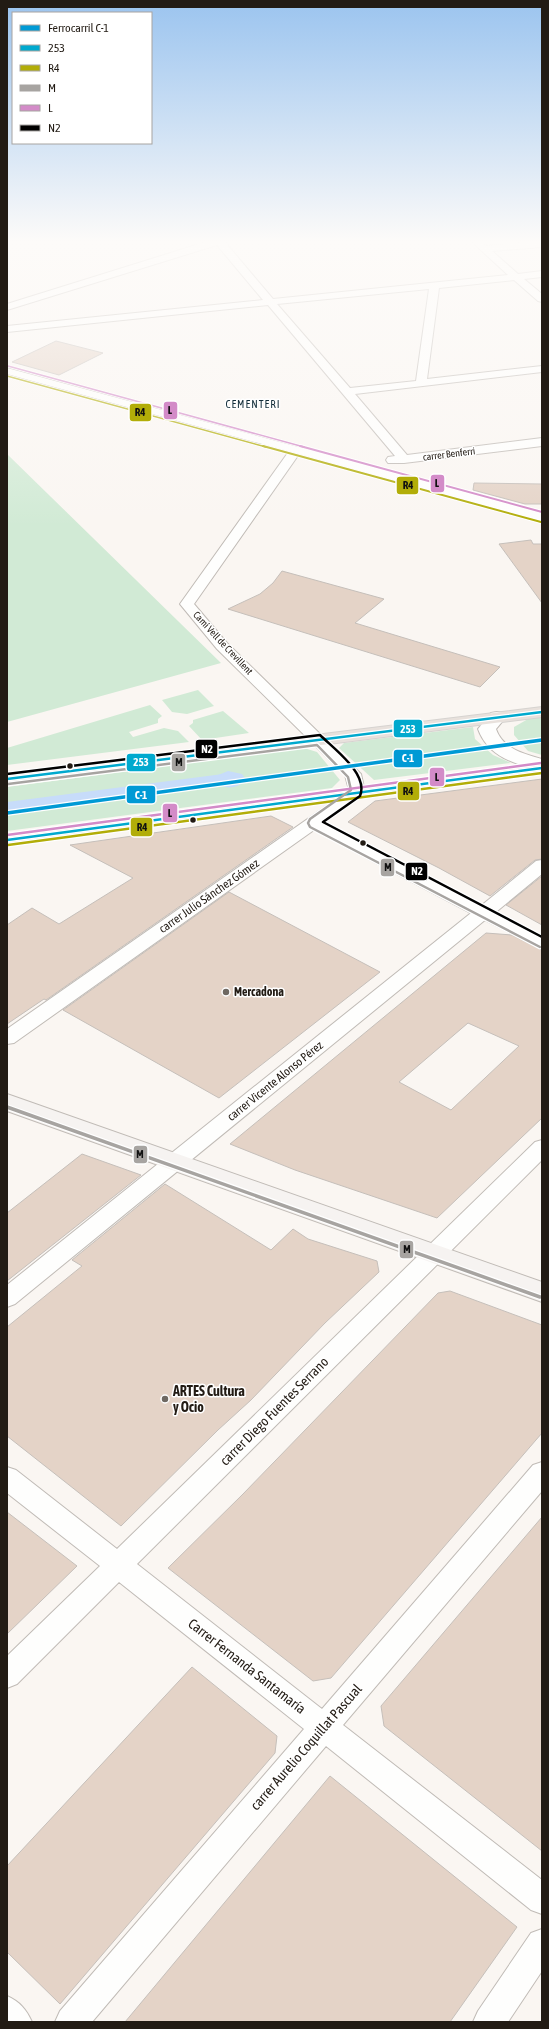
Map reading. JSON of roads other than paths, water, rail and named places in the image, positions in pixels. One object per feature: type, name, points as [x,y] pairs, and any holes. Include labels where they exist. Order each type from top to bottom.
[{"type":"highway","points":[[7,779],[542,712]]},
{"type":"highway","points":[[7,840],[542,767]]},
{"type":"main road","points":[[7,1102],[542,1292]]},
{"type":"street","points":[[299,336],[404,459]]},
{"type":"street","points":[[421,384],[427,336]]},
{"type":"street","points":[[348,392],[542,369]]},
{"type":"street","points":[[7,371],[542,517]]},
{"type":"street","points":[[7,382],[291,457],[542,526]]},
{"type":"street","name":"carrer Benferri","points":[[356,465],[542,442]]},
{"type":"street","name":"Camí Vell de Crevillent","points":[[291,457],[187,604],[222,646],[319,740]]},
{"type":"street","points":[[497,717],[487,729],[491,740],[510,755],[542,767]]},
{"type":"street","points":[[319,740],[353,774],[357,792]]},
{"type":"street","name":"carrer Julio Sánchez Gómez","points":[[7,1038],[357,792]]},
{"type":"street","points":[[313,823],[542,943]]},
{"type":"street","name":"carrer Vicente Alonso Pérez","points":[[7,1298],[542,865]]},
{"type":"street","name":"carrer Diego Fuentes Serrano","points":[[7,1675],[542,1147]]},
{"type":"street","name":"carrer Aurelio Coquillat Pascual","points":[[71,2022],[542,1473]]},
{"type":"street","name":"Carrer Fernanda Santamaría","points":[[7,1478],[542,1900]]},
{"type":"street","points":[[489,2022],[542,1944]]},
{"type":"street","points":[[7,2012],[16,2022]]},
{"type":"water","points":[[228,771],[242,774],[245,778],[244,782],[233,787],[221,786],[215,780],[216,776]]},
{"type":"waterway","points":[[7,808],[223,780]]},
{"type":"rail line","name":"C-1","points":[[7,813],[542,740]]},
{"type":"place","name":"Mercadona","points":[[226,992]]},
{"type":"place","name":"ARTES Cultura y Ocio","points":[[165,1399]]},
{"type":"district","name":"CEMENTERI","points":[[253,404]]}]
